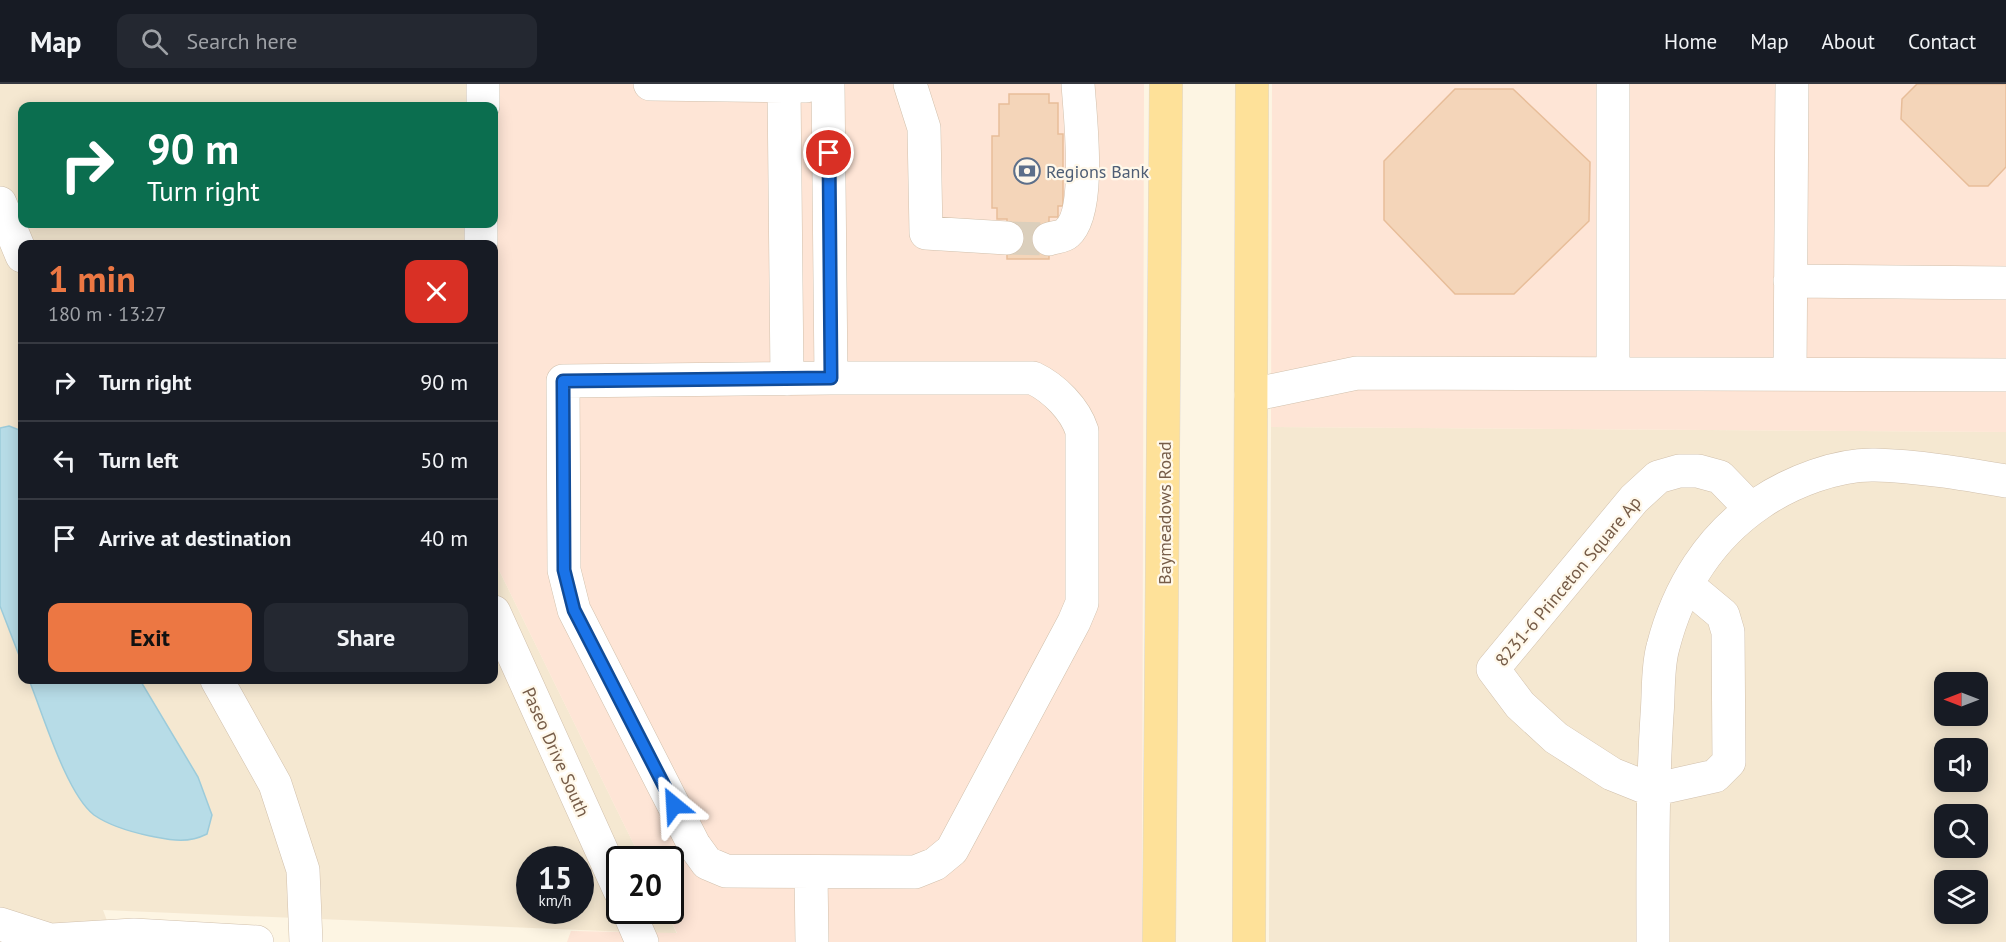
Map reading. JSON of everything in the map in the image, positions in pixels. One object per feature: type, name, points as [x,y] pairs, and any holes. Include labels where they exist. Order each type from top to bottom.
[{"type":"main road","name":"Baymeadows Road","points":[[1159,942],[1166,84]]},
{"type":"main road","points":[[1249,942],[1251,84]]},
{"type":"street","points":[[483,84],[483,102]]},
{"type":"street","points":[[650,84],[828,85],[831,378]]},
{"type":"street","points":[[910,84],[924,128],[926,233],[1007,238]]},
{"type":"street","points":[[1049,239],[1066,234],[1075,222],[1081,200],[1078,84]]},
{"type":"street","points":[[1613,84],[1613,374]]},
{"type":"street","points":[[1790,374],[1792,84]]},
{"type":"street","points":[[784,86],[787,379]]},
{"type":"street","points":[[0,203],[18,246]]},
{"type":"street","points":[[1790,281],[2006,283]]},
{"type":"street","points":[[1251,395],[1357,373],[2006,375]]},
{"type":"street","points":[[831,378],[1033,378],[1046,384],[1077,417],[1082,431],[1082,603],[952,850],[935,864],[915,872],[811,874],[726,871],[707,863],[694,844],[574,610],[564,570],[563,381],[831,378]]},
{"type":"street","points":[[1653,942],[1652,790],[1662,649],[1674,610],[1713,545],[1750,509],[1775,492],[1817,474],[1873,465],[2006,481]]},
{"type":"street","name":"8231-6 Princeton Square Ap","points":[[1652,790],[1612,774],[1556,738],[1520,705],[1493,669],[1634,499],[1658,477],[1678,471],[1698,471],[1720,477],[1750,509]]},
{"type":"street","points":[[1652,790],[1715,776],[1729,762],[1728,632],[1723,615],[1688,585]]},
{"type":"street","name":"Paseo Drive South","points":[[498,621],[606,860]]},
{"type":"street","points":[[219,684],[275,784],[303,870],[306,942]]},
{"type":"street","points":[[811,874],[812,942]]},
{"type":"street","points":[[0,924],[54,941],[134,935],[257,942]]},
{"type":"street","points":[[634,924],[642,942]]},
{"type":"shaded area","points":[[0,84],[497,84],[497,102],[18,102],[18,228],[495,228],[495,240],[18,240],[18,684],[498,684],[498,568],[635,846],[606,846],[606,924],[672,924],[677,934],[103,910],[115,942],[0,942]]},
{"type":"shaded area","points":[[497,84],[1144,84],[1142,942],[567,942],[571,931],[677,933],[672,924],[684,924],[684,846],[635,846],[498,568],[498,240],[496,240],[496,228],[498,228]]},
{"type":"shaded area","points":[[1272,84],[2006,84],[2006,432],[1271,427]]},
{"type":"shaded area","points":[[1271,427],[2006,432],[2006,942],[1269,942]]},
{"type":"water","points":[[9,426],[18,429],[18,653],[0,606],[0,428]]},
{"type":"water","points":[[30,684],[142,684],[198,777],[212,815],[207,834],[186,840],[165,839],[121,828],[94,815],[74,789],[48,732]]},
{"type":"building","points":[[1917,84],[2006,84],[2006,167],[1988,186],[1969,186],[1901,119],[1902,99]]},
{"type":"building","points":[[1455,89],[1513,89],[1590,162],[1589,221],[1514,294],[1455,294],[1384,220],[1384,161]]},
{"type":"building","name":"Regions Bank","points":[[1009,94],[1049,94],[1049,103],[1058,103],[1058,134],[1063,134],[1063,206],[1058,206],[1058,217],[1049,217],[1049,259],[1007,259],[1007,219],[997,219],[997,208],[992,208],[992,136],[999,136],[999,104],[1009,104]]},
{"type":"tunnel","points":[[1007,238],[1049,239]]},
{"type":"place","name":"Regions Bank","points":[[1027,171]]},
{"type":"route","points":[[674,805],[574,610],[564,570],[563,381],[831,378],[829,153]]}]
